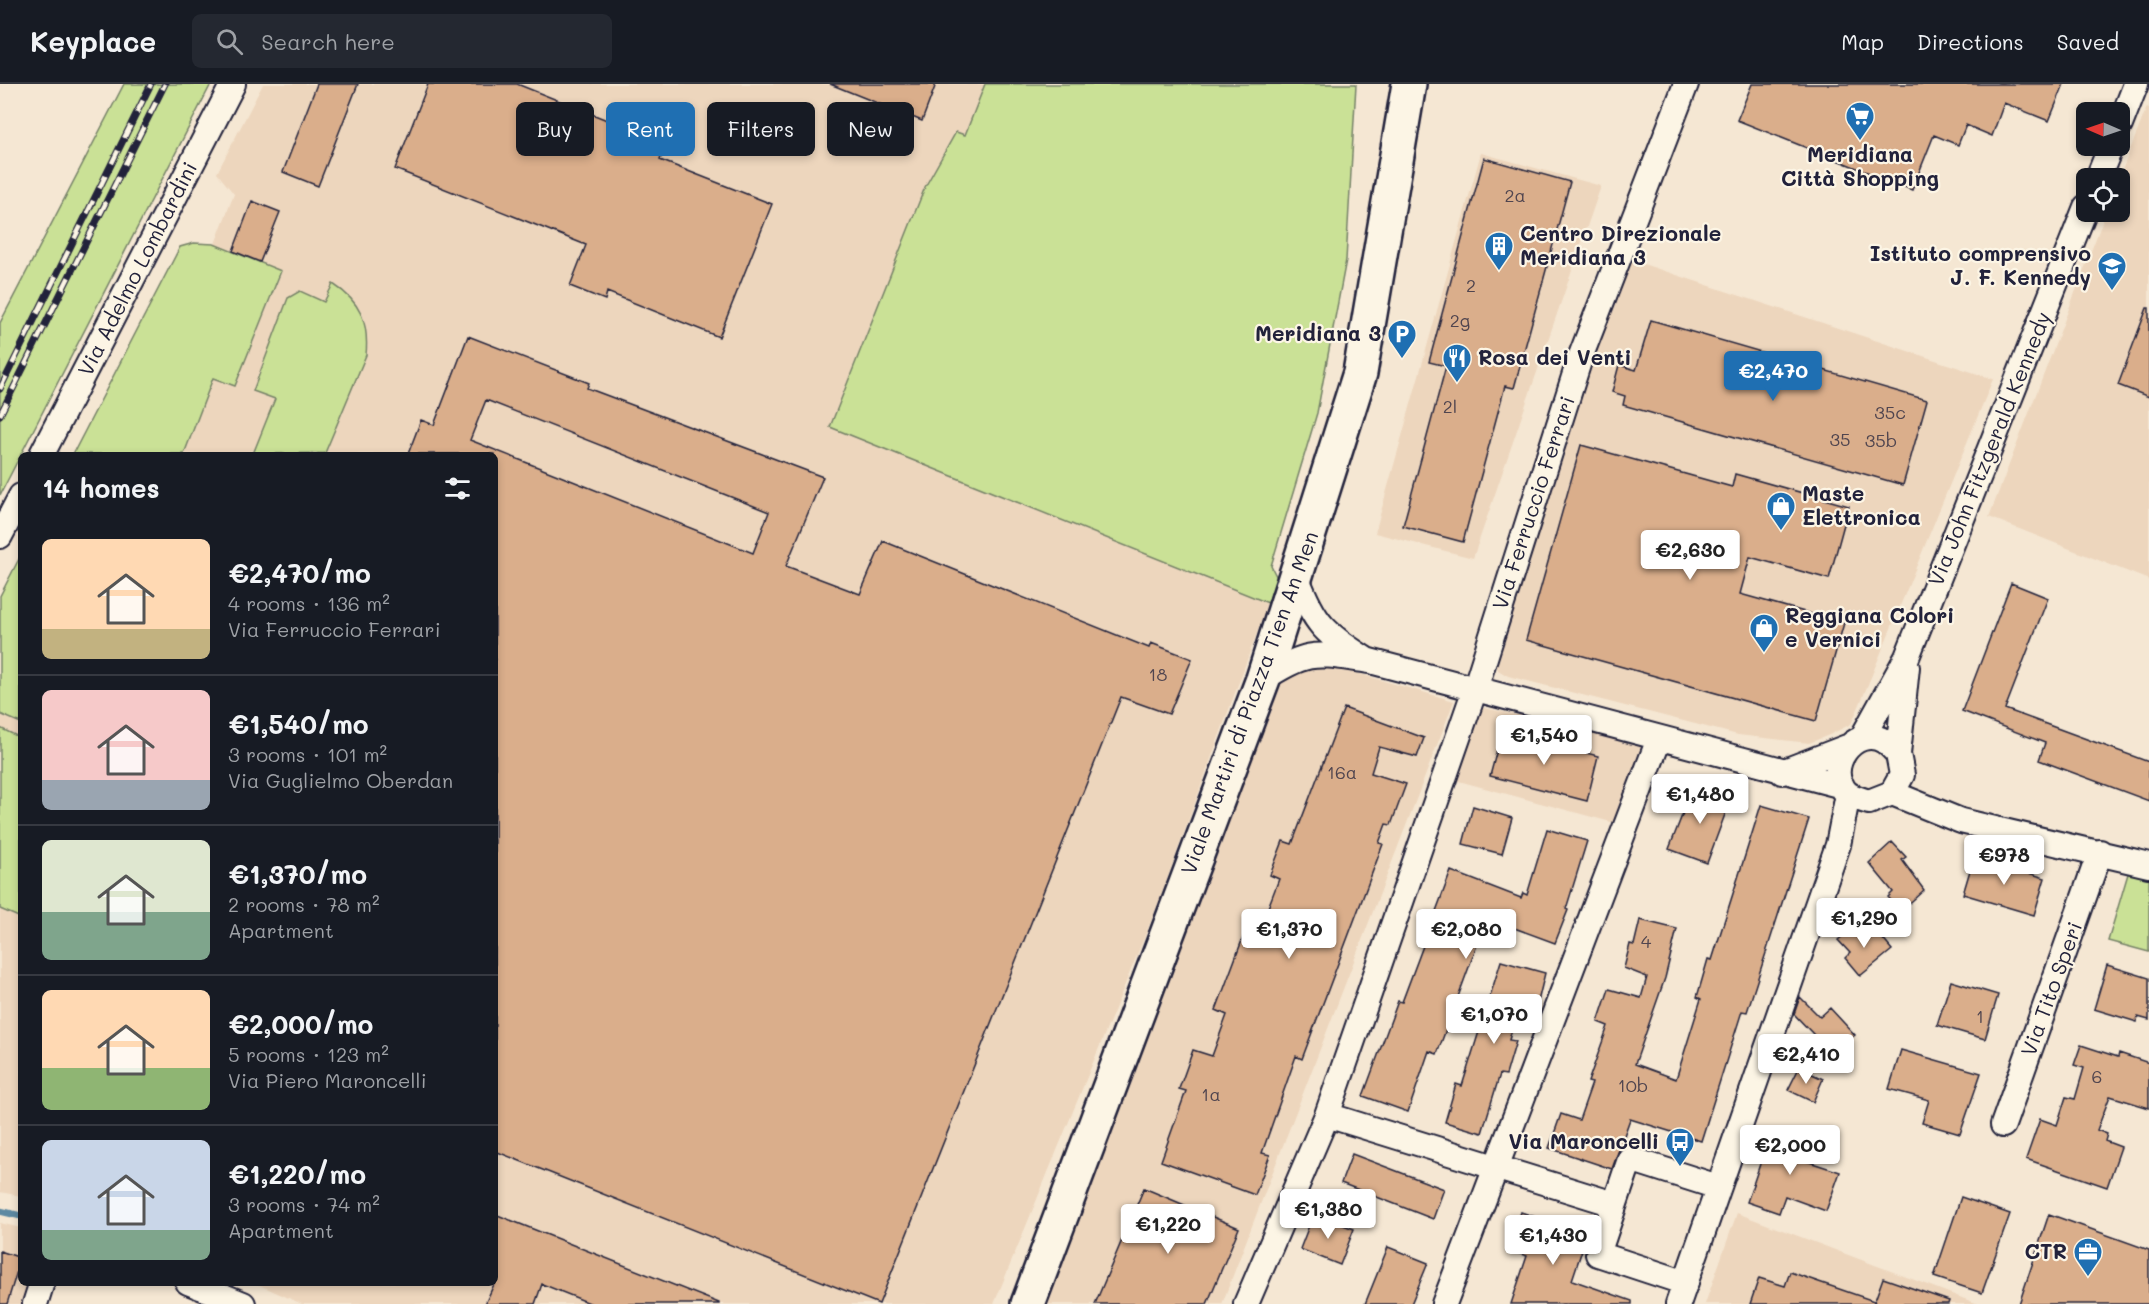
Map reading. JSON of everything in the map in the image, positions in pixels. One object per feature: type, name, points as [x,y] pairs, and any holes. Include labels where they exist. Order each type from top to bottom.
[{"type":"main road","name":"Viale Martiri di Piazza Tien An Men","points":[[1028,1304],[1263,679],[1297,578],[1360,373],[1409,84]]},
{"type":"street","name":"Via Adelmo Lombardini","points":[[43,452],[233,84]]},
{"type":"street","name":"Via Ferruccio Ferrari","points":[[1246,1304],[1328,1115],[1475,689],[1580,358],[1686,84]]},
{"type":"street","points":[[2129,102],[2136,84]]},
{"type":"street","name":"Via John Fitzgerald Kennedy","points":[[1682,1293],[1838,845],[1853,794],[1838,765],[1907,657],[2080,222]]},
{"type":"street","points":[[0,536],[18,502]]},
{"type":"street","points":[[1297,578],[1310,612],[1331,636],[1370,662]]},
{"type":"street","points":[[1263,679],[1290,661],[1312,654],[1370,662],[1782,772],[1853,794],[1897,774]]},
{"type":"street","name":"Via John Fitzgerald Kennedy","points":[[1897,774],[1907,657]]},
{"type":"street","points":[[1444,1304],[1659,739]]},
{"type":"street","points":[[1782,772],[1854,742],[1883,740],[1897,774],[1961,821],[2149,865]]},
{"type":"street","name":"Via Tito Speri","points":[[2003,1125],[2100,852]]},
{"type":"street","points":[[1328,1115],[1614,1204]]},
{"type":"street","points":[[1682,1293],[1598,1254],[1614,1204],[1630,1159],[1718,1187]]},
{"type":"street","points":[[35,1304],[41,1286]]},
{"type":"street","points":[[198,1286],[243,1304]]},
{"type":"shaded area","points":[[263,84],[1356,84],[1346,260],[1317,413],[1271,566],[1277,578],[1158,904],[994,1304],[302,1304],[262,1286],[498,1286],[498,452],[74,452],[180,247],[194,243],[215,244],[234,194],[217,173]]},
{"type":"shaded area","name":"Istituto comprensivo J. F. Kennedy","points":[[2147,107],[2149,108],[2149,580],[1989,517],[2102,222],[2130,222],[2130,168],[2123,168],[2128,156],[2130,156],[2130,150]]},
{"type":"shaded area","name":"Centro Direzionale Meridiana 3","points":[[1481,153],[1601,186],[1473,558],[1375,533]]},
{"type":"shaded area","points":[[1628,259],[1993,379],[1851,724],[1809,743],[1738,735],[1508,676],[1498,670],[1495,658],[1570,415]]},
{"type":"shaded area","points":[[18,561],[18,1195],[0,1192],[0,596]]},
{"type":"shaded area","points":[[1318,662],[1454,701],[1222,1304],[1039,1304],[1266,694],[1292,667]]},
{"type":"shaded area","points":[[1474,706],[1652,742],[1622,825],[1451,779]]},
{"type":"shaded area","points":[[1737,1213],[1978,1304],[1705,1304]]},
{"type":"shaded area","points":[[0,1223],[18,1227],[18,1286],[31,1286],[24,1304],[0,1304]]},
{"type":"green space","points":[[124,84],[211,84],[22,452],[18,452],[18,460],[0,495],[0,323]]},
{"type":"green space","points":[[985,84],[1356,84],[1346,260],[1317,413],[1271,566],[1277,578],[1268,603],[830,427],[925,187],[956,132],[965,135]]},
{"type":"green space","points":[[194,243],[214,244],[281,271],[235,386],[213,378],[185,452],[74,452],[180,247]]},
{"type":"green space","points":[[333,284],[343,291],[361,314],[367,344],[366,355],[325,452],[254,452],[275,399],[253,391],[288,298],[300,291],[324,302]]},
{"type":"green space","points":[[18,561],[18,722],[0,714],[0,596]]},
{"type":"green space","points":[[0,728],[18,737],[18,917],[0,909]]},
{"type":"green space","points":[[2130,867],[2149,873],[2149,952],[2108,941]]},
{"type":"building","points":[[317,84],[358,84],[318,186],[283,172]]},
{"type":"building","points":[[428,84],[517,84],[562,102],[516,102],[516,156],[594,156],[594,115],[606,120],[606,156],[661,156],[660,160],[772,204],[719,337],[607,292],[605,300],[570,286],[586,245],[395,169]]},
{"type":"building","points":[[830,84],[936,84],[922,121],[914,118],[914,102],[875,102]]},
{"type":"building","name":"Meridiana Città Shopping","points":[[1752,84],[2064,84],[2049,121],[2004,103],[1992,136],[1966,125],[1958,145],[1934,135],[1912,190],[1737,120]]},
{"type":"building","name":"Centro Direzionale Meridiana 3","points":[[1484,158],[1570,182],[1514,388],[1505,386],[1463,542],[1403,526],[1446,366],[1429,362]]},
{"type":"building","points":[[252,201],[280,212],[260,262],[233,251]]},
{"type":"building","name":"Istituto comprensivo J. F. Kennedy","points":[[2147,308],[2149,308],[2149,397],[2118,385]]},
{"type":"building","points":[[1651,320],[1927,400],[1903,485],[1623,405],[1625,396],[1612,392],[1619,365],[1636,370]]},
{"type":"building","points":[[468,336],[589,383],[587,388],[823,477],[786,566],[860,594],[883,541],[1149,648],[1151,643],[1192,659],[1169,714],[1121,697],[879,1304],[498,1152],[498,452],[409,452],[421,420],[434,425]],"holes":[[[486,400],[769,512],[753,553],[470,440]]]},
{"type":"building","points":[[1581,445],[1732,487],[1735,474],[1849,506],[1829,579],[1750,557],[1740,594],[1844,623],[1816,721],[1526,640]]},
{"type":"building","points":[[2011,583],[2048,598],[2005,709],[2149,762],[2149,801],[2039,760],[2045,743],[1962,711]]},
{"type":"building","points":[[1344,708],[1424,738],[1417,757],[1379,747],[1371,773],[1406,784],[1391,825],[1386,824],[1379,843],[1383,844],[1302,1059],[1296,1056],[1262,1153],[1270,1155],[1255,1195],[1161,1161],[1186,1091],[1179,1089],[1193,1050],[1212,1056],[1227,1015],[1216,1010],[1244,935],[1256,939],[1279,879],[1270,875],[1283,841],[1292,844]]},
{"type":"building","points":[[1502,731],[1598,756],[1587,801],[1490,776]]},
{"type":"building","points":[[1693,787],[1730,801],[1707,863],[1669,849]]},
{"type":"building","points":[[1761,805],[1809,819],[1747,1012],[1742,1011],[1701,1141],[1630,1119],[1612,1169],[1549,1148],[1561,1114],[1579,1120],[1592,1083],[1588,1082],[1608,1026],[1598,1022],[1609,989],[1641,998],[1647,977],[1624,968],[1630,944],[1634,945],[1640,920],[1677,929],[1665,978],[1635,1064],[1676,1079],[1701,999],[1697,997],[1708,959],[1712,960]]},
{"type":"building","points":[[1473,806],[1512,818],[1502,854],[1463,844]]},
{"type":"building","points":[[1547,829],[1587,841],[1566,909],[1568,910],[1555,943],[1487,918],[1437,1054],[1429,1051],[1408,1112],[1363,1096],[1398,1001],[1402,1002],[1451,871],[1521,898],[1523,893],[1527,895]]},
{"type":"building","points":[[1892,842],[1906,857],[1902,860],[1924,890],[1901,911],[1888,897],[1893,892],[1869,863]]},
{"type":"building","points":[[1974,857],[2045,878],[2034,915],[1963,894]]},
{"type":"building","points":[[1859,923],[1871,937],[1877,932],[1892,950],[1860,976],[1845,958],[1850,953],[1838,940]]},
{"type":"building","points":[[1501,961],[1545,973],[1536,1010],[1519,1005],[1509,1040],[1516,1041],[1506,1075],[1500,1074],[1482,1133],[1445,1122],[1456,1084],[1462,1086]]},
{"type":"building","points":[[2107,965],[2149,978],[2149,1020],[2138,1017],[2137,1022],[2094,1009]]},
{"type":"building","points":[[1951,981],[1998,995],[1985,1039],[1937,1025]]},
{"type":"building","points":[[1800,997],[1820,1017],[1830,1008],[1855,1035],[1833,1055],[1794,1014]]},
{"type":"building","points":[[2081,1045],[2118,1057],[2119,1053],[2149,1063],[2149,1108],[2110,1096],[2097,1130],[2107,1134],[2105,1141],[2121,1147],[2107,1187],[2026,1159],[2040,1119],[2057,1125],[2066,1097],[2075,1099],[2084,1068],[2074,1065]]},
{"type":"building","points":[[1901,1050],[1981,1073],[1960,1134],[1922,1123],[1929,1100],[1889,1089]]},
{"type":"building","points":[[1799,1068],[1823,1079],[1813,1102],[1788,1090]]},
{"type":"building","points":[[1772,1129],[1803,1139],[1797,1158],[1840,1172],[1826,1211],[1785,1196],[1779,1213],[1747,1202]]},
{"type":"building","points":[[1352,1154],[1444,1189],[1433,1219],[1341,1183]]},
{"type":"building","points":[[1144,1188],[1239,1228],[1207,1304],[1095,1304]]},
{"type":"building","points":[[1961,1197],[2010,1214],[1982,1293],[1934,1277]]},
{"type":"building","points":[[1521,1212],[1587,1235],[1572,1280],[1632,1301],[1632,1304],[1511,1304],[1527,1256],[1508,1250]]},
{"type":"building","name":"CTR","points":[[2049,1214],[2149,1250],[2149,1304],[2019,1304]]},
{"type":"building","points":[[498,1215],[719,1303],[592,1304],[542,1284],[535,1304],[485,1304],[493,1286],[498,1286]]},
{"type":"building","points":[[1322,1217],[1354,1229],[1340,1265],[1300,1249],[1310,1223],[1318,1226]]},
{"type":"building","points":[[1388,1247],[1428,1263],[1411,1304],[1365,1304]]},
{"type":"building","points":[[0,1251],[18,1257],[18,1268],[7,1304],[0,1304]]},
{"type":"building","points":[[1790,1272],[1874,1301],[1874,1303],[1883,1278],[1949,1301],[1948,1304],[1750,1304],[1759,1278],[1785,1286]]},
{"type":"waterway","points":[[0,1211],[18,1215]]},
{"type":"railway","points":[[0,389],[151,84]]},
{"type":"railway","points":[[0,415],[165,84]]},
{"type":"place","name":"Meridiana Città Shopping","points":[[1860,142]]},
{"type":"place","name":"Centro Direzionale Meridiana 3","points":[[1499,272]]},
{"type":"place","name":"Istituto comprensivo J. F. Kennedy","points":[[2112,292]]},
{"type":"place","name":"Meridiana 3","points":[[1402,360]]},
{"type":"place","name":"Rosa dei Venti","points":[[1457,384]]},
{"type":"place","name":"Maste Elettronica","points":[[1781,532]]},
{"type":"place","name":"Reggiana Colori e Vernici","points":[[1764,654]]},
{"type":"place","name":"Via Maroncelli","points":[[1680,1168]]},
{"type":"place","name":"CTR","points":[[2088,1278]]}]
